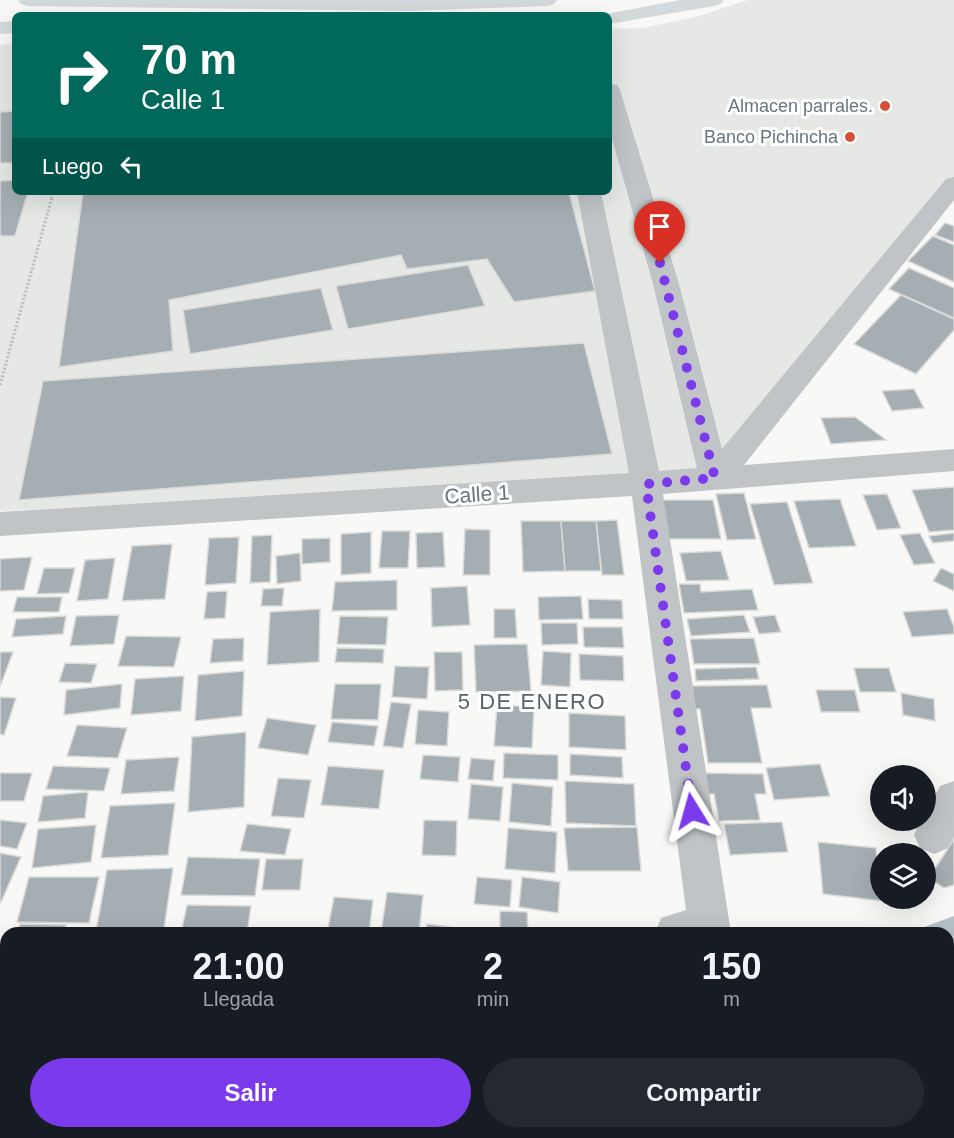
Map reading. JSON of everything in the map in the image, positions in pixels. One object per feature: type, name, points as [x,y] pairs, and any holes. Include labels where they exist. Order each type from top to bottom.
[{"type":"main road","points":[[28,0],[243,8],[547,0]]},
{"type":"main road","points":[[612,17],[714,0]]},
{"type":"street","points":[[612,100],[666,284],[715,478]]},
{"type":"street","points":[[715,478],[954,184]]},
{"type":"street","points":[[591,195],[646,484],[698,927]]},
{"type":"street","name":"Calle 1","points":[[0,524],[646,484],[954,460]]},
{"type":"street","points":[[934,835],[954,799]]},
{"type":"path","points":[[0,385],[52,195]]},
{"type":"shaded area","points":[[748,0],[954,0],[954,194],[733,474],[0,511],[0,45],[12,44],[12,195],[612,195],[612,29],[643,28],[699,16]]},
{"type":"building","points":[[12,111],[12,163],[0,163],[0,112]]},
{"type":"building","points":[[12,180],[12,195],[27,195],[15,236],[0,236],[0,181]]},
{"type":"building","points":[[83,195],[570,195],[595,291],[514,302],[487,259],[407,269],[401,255],[169,300],[173,351],[59,367]]},
{"type":"building","points":[[945,223],[954,226],[954,242],[935,235]]},
{"type":"building","points":[[933,236],[954,245],[954,282],[908,261]]},
{"type":"building","points":[[468,265],[485,306],[348,329],[336,286]]},
{"type":"building","points":[[909,268],[954,288],[954,318],[889,289]]},
{"type":"building","points":[[321,288],[333,330],[190,354],[183,310]]},
{"type":"building","points":[[901,295],[954,319],[954,330],[916,374],[854,344]]},
{"type":"building","points":[[584,343],[612,454],[19,500],[43,381]]},
{"type":"building","points":[[914,389],[924,408],[892,411],[882,391]]},
{"type":"building","points":[[855,417],[886,440],[831,444],[821,418]]},
{"type":"building","points":[[954,487],[954,530],[929,532],[912,490]]},
{"type":"building","points":[[744,493],[756,539],[727,540],[716,494]]},
{"type":"building","points":[[887,494],[901,528],[877,530],[863,495]]},
{"type":"building","points":[[840,499],[856,546],[809,548],[794,501]]},
{"type":"building","points":[[661,500],[713,500],[721,539],[667,539]]},
{"type":"building","points":[[787,502],[813,583],[774,585],[750,504]]},
{"type":"building","points":[[617,520],[624,575],[602,575],[596,521]]},
{"type":"building","points":[[521,521],[561,521],[565,571],[523,572]]},
{"type":"building","points":[[561,521],[596,521],[601,571],[565,571]]},
{"type":"building","points":[[465,529],[490,530],[490,575],[463,575]]},
{"type":"building","points":[[382,531],[410,531],[408,568],[379,568]]},
{"type":"building","points":[[371,532],[371,573],[341,575],[341,534]]},
{"type":"building","points":[[443,532],[445,567],[417,568],[416,533]]},
{"type":"building","points":[[920,533],[935,563],[914,565],[900,535]]},
{"type":"building","points":[[954,533],[954,541],[933,543],[929,536]]},
{"type":"building","points":[[272,535],[270,582],[250,583],[252,536]]},
{"type":"building","points":[[239,537],[236,583],[205,585],[209,538]]},
{"type":"building","points":[[330,538],[330,562],[302,564],[302,539]]},
{"type":"building","points":[[172,544],[165,599],[122,601],[132,546]]},
{"type":"building","points":[[721,551],[729,580],[686,581],[680,553]]},
{"type":"building","points":[[300,553],[301,581],[277,584],[276,556]]},
{"type":"building","points":[[32,557],[24,590],[0,591],[0,559]]},
{"type":"building","points":[[115,558],[108,599],[77,601],[85,560]]},
{"type":"building","points":[[44,568],[75,568],[69,593],[37,594]]},
{"type":"building","points":[[941,568],[954,574],[954,591],[933,581]]},
{"type":"building","points":[[397,580],[397,610],[332,611],[335,582]]},
{"type":"building","points":[[679,584],[700,584],[701,592],[752,589],[758,610],[684,613]]},
{"type":"building","points":[[467,586],[470,625],[432,627],[431,588]]},
{"type":"building","points":[[284,588],[282,606],[261,606],[263,589]]},
{"type":"building","points":[[227,591],[225,618],[204,619],[207,592]]},
{"type":"building","points":[[581,596],[583,619],[539,620],[538,597]]},
{"type":"building","points":[[17,597],[62,597],[59,612],[13,612]]},
{"type":"building","points":[[588,599],[622,600],[623,619],[589,619]]},
{"type":"building","points":[[320,609],[319,662],[267,665],[270,612]]},
{"type":"building","points":[[494,609],[515,609],[517,638],[494,638]]},
{"type":"building","points":[[947,609],[954,627],[954,634],[912,637],[903,612]]},
{"type":"building","points":[[119,615],[114,644],[70,646],[76,616]]},
{"type":"building","points":[[744,615],[750,632],[691,636],[687,619]]},
{"type":"building","points":[[775,615],[781,632],[759,634],[753,617]]},
{"type":"building","points":[[66,616],[63,634],[12,637],[16,619]]},
{"type":"building","points":[[340,616],[388,617],[386,645],[337,644]]},
{"type":"building","points":[[541,623],[577,623],[578,644],[542,645]]},
{"type":"building","points":[[583,627],[622,627],[624,648],[584,647]]},
{"type":"building","points":[[126,636],[181,637],[174,667],[118,666]]},
{"type":"building","points":[[244,638],[243,661],[210,663],[213,639]]},
{"type":"building","points":[[754,638],[760,664],[694,664],[690,639]]},
{"type":"building","points":[[527,644],[531,691],[476,692],[474,645]]},
{"type":"building","points":[[337,648],[384,649],[383,663],[335,662]]},
{"type":"building","points":[[543,651],[571,653],[570,687],[541,685]]},
{"type":"building","points":[[0,652],[13,652],[0,687]]},
{"type":"building","points":[[434,652],[462,652],[463,690],[435,691]]},
{"type":"building","points":[[579,654],[623,656],[624,681],[580,680]]},
{"type":"building","points":[[65,663],[97,664],[91,683],[59,682]]},
{"type":"building","points":[[395,666],[429,667],[427,699],[392,697]]},
{"type":"building","points":[[756,667],[759,679],[696,681],[695,669]]},
{"type":"building","points":[[854,668],[889,668],[896,692],[860,692]]},
{"type":"building","points":[[244,671],[242,716],[195,721],[198,675]]},
{"type":"building","points":[[184,676],[181,711],[131,715],[135,679]]},
{"type":"building","points":[[122,684],[120,708],[64,715],[66,690]]},
{"type":"building","points":[[335,684],[381,684],[378,720],[331,719]]},
{"type":"building","points":[[767,685],[772,708],[751,708],[762,763],[708,763],[700,709],[695,709],[692,686]]},
{"type":"building","points":[[816,690],[855,690],[860,712],[821,712]]},
{"type":"building","points":[[901,693],[934,699],[935,721],[903,715]]},
{"type":"building","points":[[0,697],[16,698],[4,735],[0,734]]},
{"type":"building","points":[[391,702],[411,704],[403,748],[383,746]]},
{"type":"building","points":[[497,705],[534,707],[532,748],[494,746]]},
{"type":"building","points":[[418,710],[449,712],[447,746],[415,744]]},
{"type":"building","points":[[569,713],[625,716],[626,750],[569,747]]},
{"type":"building","points":[[267,718],[316,725],[308,755],[258,748]]},
{"type":"building","points":[[332,722],[378,726],[374,746],[328,742]]},
{"type":"building","points":[[77,725],[127,728],[118,758],[67,756]]},
{"type":"building","points":[[246,732],[244,807],[188,812],[192,737]]},
{"type":"building","points":[[504,753],[558,755],[558,780],[503,778]]},
{"type":"building","points":[[570,754],[622,757],[623,778],[570,775]]},
{"type":"building","points":[[423,755],[460,757],[458,782],[420,779]]},
{"type":"building","points":[[179,757],[174,791],[121,794],[126,760]]},
{"type":"building","points":[[471,758],[495,760],[493,781],[468,779]]},
{"type":"building","points":[[820,764],[830,796],[774,800],[766,768]]},
{"type":"building","points":[[53,766],[110,768],[104,791],[46,789]]},
{"type":"building","points":[[328,766],[384,770],[379,809],[321,805]]},
{"type":"building","points":[[0,773],[32,773],[24,801],[0,801]]},
{"type":"building","points":[[703,773],[763,774],[766,794],[755,794],[760,820],[719,821],[714,794],[705,794]]},
{"type":"building","points":[[278,778],[311,780],[304,818],[271,816]]},
{"type":"building","points":[[565,781],[634,784],[636,826],[566,823]]},
{"type":"building","points":[[512,783],[553,787],[551,826],[509,822]]},
{"type":"building","points":[[471,784],[503,787],[500,821],[468,819]]},
{"type":"building","points":[[88,792],[85,818],[38,822],[43,796]]},
{"type":"building","points":[[175,803],[168,855],[101,858],[110,806]]},
{"type":"building","points":[[0,820],[27,823],[17,849],[0,846]]},
{"type":"building","points":[[424,820],[457,821],[456,856],[422,855]]},
{"type":"building","points":[[782,822],[788,852],[730,855],[724,824]]},
{"type":"building","points":[[247,824],[291,829],[285,855],[240,851]]},
{"type":"building","points":[[96,825],[91,862],[32,868],[38,829]]},
{"type":"building","points":[[637,827],[641,871],[568,871],[564,828]]},
{"type":"building","points":[[508,828],[557,832],[555,873],[505,869]]},
{"type":"building","points":[[954,839],[954,885],[944,888],[936,883],[936,867]]},
{"type":"building","points":[[818,842],[870,847],[870,899],[823,894]]},
{"type":"building","points":[[0,853],[21,857],[1,902],[0,902]]},
{"type":"building","points":[[188,857],[260,859],[255,896],[181,895]]},
{"type":"building","points":[[266,859],[303,859],[300,890],[262,890]]},
{"type":"building","points":[[173,868],[164,927],[97,927],[107,870]]},
{"type":"building","points":[[29,877],[99,877],[89,923],[17,922]]},
{"type":"building","points":[[477,877],[512,880],[510,907],[474,904]]},
{"type":"building","points":[[522,877],[560,882],[558,913],[519,907]]},
{"type":"building","points":[[387,892],[423,895],[420,927],[382,927]]},
{"type":"building","points":[[334,897],[373,900],[370,927],[328,927]]},
{"type":"building","points":[[187,905],[251,906],[248,927],[182,927]]},
{"type":"building","points":[[500,911],[527,912],[528,927],[500,927]]},
{"type":"building","points":[[20,924],[66,925],[66,927],[19,927]]},
{"type":"building","points":[[427,924],[451,927],[427,927]]},
{"type":"place","name":"Almacen parrales.","points":[[885,106]]},
{"type":"place","name":"Banco Pichincha","points":[[850,137]]},
{"type":"district","name":"5 DE ENERO","points":[[532,701]]},
{"type":"route","points":[[660,263],[715,478],[646,484],[692,811]]}]
